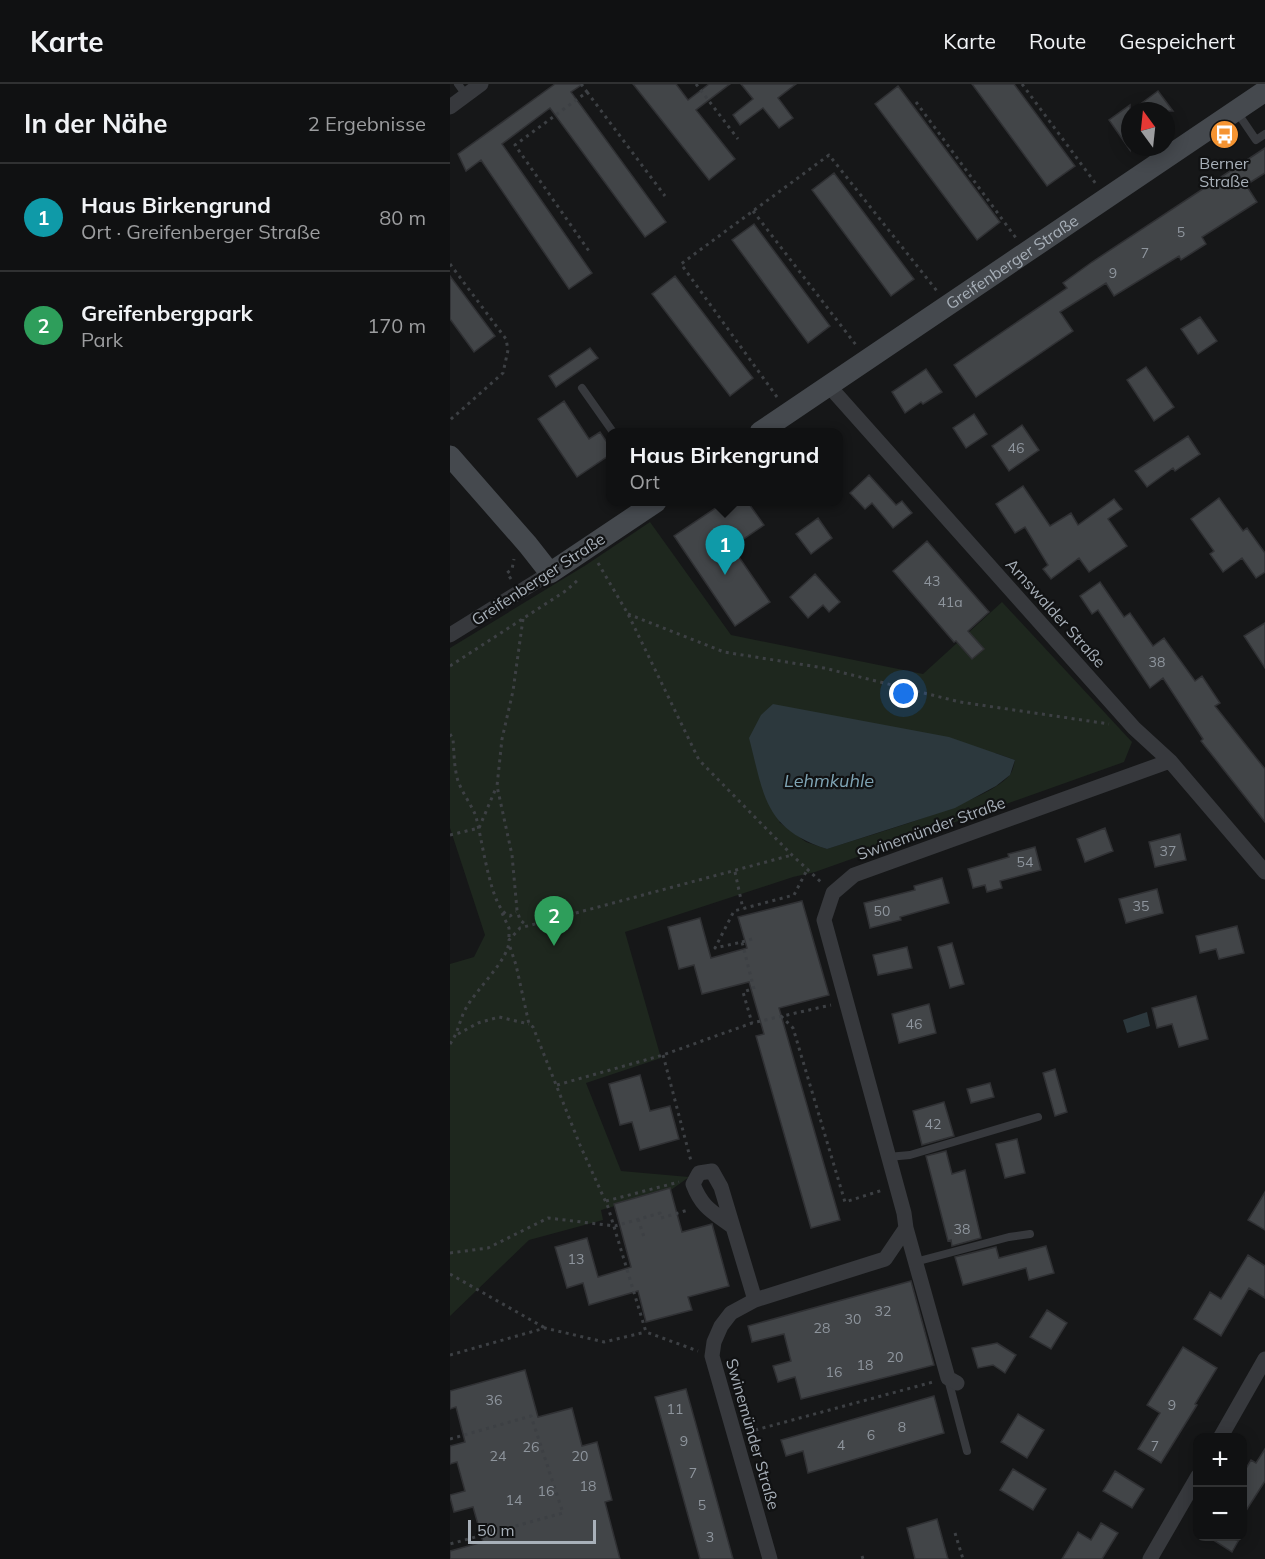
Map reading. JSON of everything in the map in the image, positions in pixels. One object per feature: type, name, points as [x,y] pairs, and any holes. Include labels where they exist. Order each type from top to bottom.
[{"type":"street","points":[[450,107],[462,90],[481,84]]},
{"type":"street","name":"Greifenberger Straße","points":[[766,428],[1265,91]]},
{"type":"street","name":"Arnswalder Straße","points":[[829,386],[1134,728],[1170,761],[1262,863]]},
{"type":"street","points":[[450,456],[528,544],[550,573]]},
{"type":"street","name":"Greifenberger Straße","points":[[450,635],[550,573],[649,506]]},
{"type":"street","name":"Swinemünder Straße","points":[[833,893],[854,875],[1170,761]]},
{"type":"street","points":[[833,893],[824,920],[915,1262],[952,1380]]},
{"type":"street","points":[[733,1227],[698,1198],[693,1184],[699,1173],[712,1171],[721,1187],[755,1300]]},
{"type":"street","name":"Swinemünder Straße","points":[[770,1559],[712,1356],[714,1342],[721,1326],[731,1313],[755,1300],[885,1259],[906,1228]]},
{"type":"street","points":[[1222,1433],[1265,1359]]},
{"type":"street","points":[[1150,1559],[1193,1483]]},
{"type":"lane","points":[[1236,111],[1256,140],[1265,134]]},
{"type":"lane","points":[[582,388],[610,428]]},
{"type":"lane","points":[[888,1157],[910,1155],[1038,1117]]},
{"type":"lane","points":[[915,1262],[1009,1237],[1030,1234]]},
{"type":"lane","points":[[952,1380],[967,1451]]},
{"type":"path","points":[[581,84],[665,196]]},
{"type":"path","points":[[696,84],[738,139]]},
{"type":"path","points":[[1022,84],[1107,199]]},
{"type":"path","points":[[587,92],[515,145],[591,254]]},
{"type":"path","points":[[916,102],[1026,251]]},
{"type":"path","points":[[788,413],[681,264],[829,155],[948,305]]},
{"type":"path","points":[[753,211],[867,360]]},
{"type":"path","points":[[450,264],[506,339],[508,350],[503,373],[450,420]]},
{"type":"path","points":[[515,586],[507,573],[512,569],[514,555],[528,544]]},
{"type":"path","points":[[605,556],[597,562],[628,614],[699,760],[792,855],[833,893]]},
{"type":"path","points":[[450,666],[567,590],[582,576]]},
{"type":"path","points":[[628,614],[724,652],[824,668],[960,702],[1134,728]]},
{"type":"path","points":[[479,828],[497,786],[502,739],[513,691],[523,619]]},
{"type":"path","points":[[450,734],[453,739],[458,780],[474,813],[495,898],[509,928],[510,947],[529,1024]]},
{"type":"path","points":[[497,786],[512,855],[517,910],[520,920],[527,925]]},
{"type":"path","points":[[450,836],[479,828]]},
{"type":"path","points":[[509,940],[516,931],[527,925],[735,872],[792,855]]},
{"type":"path","points":[[752,939],[715,948],[734,911],[794,896],[808,868]]},
{"type":"path","points":[[735,872],[743,909]]},
{"type":"path","points":[[501,912],[510,916],[517,910]]},
{"type":"path","points":[[742,942],[752,989],[743,992],[753,1023]]},
{"type":"path","points":[[450,1044],[458,1034],[468,1005],[484,981],[503,961],[510,947]]},
{"type":"path","points":[[557,1085],[663,1055],[753,1023],[847,1002]]},
{"type":"path","points":[[781,1016],[794,1028],[844,1202],[896,1186]]},
{"type":"path","points":[[458,1034],[478,1023],[499,1017],[533,1027],[580,1145],[606,1201],[646,1332]]},
{"type":"path","points":[[663,1055],[690,1157]]},
{"type":"path","points":[[606,1201],[695,1177]]},
{"type":"path","points":[[450,1253],[488,1248],[548,1218],[615,1226],[660,1214],[661,1218],[705,1206]]},
{"type":"path","points":[[638,1219],[644,1237]]},
{"type":"path","points":[[450,1274],[545,1328],[604,1342],[646,1332],[712,1356]]},
{"type":"path","points":[[450,1355],[545,1328]]},
{"type":"path","points":[[735,1435],[952,1380]]},
{"type":"path","points":[[450,1439],[531,1416],[563,1513],[450,1544]]},
{"type":"path","points":[[955,1533],[963,1559]]},
{"type":"shaded area","points":[[650,522],[731,635],[923,674],[1002,602],[1132,742],[1124,762],[815,872],[793,877],[625,932],[661,1058],[586,1083],[621,1171],[689,1177],[671,1190],[601,1210],[603,1220],[529,1240],[450,1316],[450,964],[474,957],[485,935],[450,828],[450,648],[586,565]],"holes":[[[995,753],[1015,760],[1011,773],[1000,784],[980,795],[926,817],[827,849],[806,842],[779,822]]]},
{"type":"water","name":"Lehmkuhle","points":[[773,704],[949,737],[1015,760],[1010,775],[996,786],[955,808],[827,849],[806,841],[790,831],[770,807],[764,793],[749,738],[761,715]]},
{"type":"water","points":[[1147,1012],[1150,1026],[1127,1033],[1123,1020]]},
{"type":"building","points":[[555,84],[583,84],[571,92],[666,222],[645,237],[550,108],[502,144],[592,273],[569,289],[481,160],[466,171],[458,154]]},
{"type":"building","points":[[633,84],[676,84],[688,100],[709,84],[730,84],[696,110],[735,159],[709,180]]},
{"type":"building","points":[[741,84],[796,84],[778,98],[793,118],[779,128],[763,108],[740,125],[733,115],[753,99]]},
{"type":"building","points":[[972,84],[1014,84],[1075,166],[1047,186]]},
{"type":"building","points":[[898,86],[1000,222],[977,240],[875,104]]},
{"type":"building","points":[[1158,91],[1166,102],[1143,102]]},
{"type":"building","points":[[1121,111],[1121,137],[1109,120]]},
{"type":"building","points":[[1265,148],[1265,173],[1246,185],[1257,202],[1202,237],[1206,244],[1181,260],[1179,256],[1114,296],[1106,283],[1060,312],[1073,331],[976,397],[954,365],[1067,288],[1063,283],[1092,262]]},
{"type":"building","points":[[834,173],[914,279],[891,296],[812,190]]},
{"type":"building","points":[[754,224],[830,326],[808,343],[732,240]]},
{"type":"building","points":[[450,276],[495,336],[474,352],[450,319]]},
{"type":"building","points":[[675,276],[753,378],[730,396],[652,294]]},
{"type":"building","points":[[1200,317],[1217,341],[1198,354],[1181,329]]},
{"type":"building","points":[[590,348],[598,358],[556,387],[549,376]]},
{"type":"building","points":[[1146,367],[1174,407],[1154,421],[1127,380]]},
{"type":"building","points":[[926,369],[942,392],[905,413],[892,392]]},
{"type":"building","points":[[564,401],[589,439],[600,432],[606,441],[606,457],[577,477],[538,419]]},
{"type":"building","points":[[974,414],[987,434],[966,448],[953,428]]},
{"type":"building","points":[[1022,425],[1039,450],[1009,471],[992,446]]},
{"type":"building","points":[[1188,436],[1200,454],[1175,471],[1173,468],[1147,487],[1135,471]]},
{"type":"building","points":[[869,475],[896,505],[902,501],[912,513],[893,528],[872,503],[865,509],[850,493]]},
{"type":"building","points":[[1023,486],[1050,526],[1071,513],[1078,525],[1114,499],[1122,509],[1108,519],[1127,546],[1089,572],[1079,558],[1051,579],[1043,569],[1048,565],[1025,527],[1015,533],[996,504]]},
{"type":"building","points":[[1219,498],[1243,531],[1247,528],[1265,553],[1265,572],[1256,578],[1242,558],[1223,572],[1210,554],[1214,551],[1191,519]]},
{"type":"building","points":[[719,506],[751,506],[764,525],[732,547],[770,602],[735,626],[674,536]]},
{"type":"building","points":[[818,518],[832,538],[811,554],[796,534]]},
{"type":"building","points":[[927,541],[989,612],[968,631],[984,649],[972,659],[956,641],[954,642],[893,571]]},
{"type":"building","points":[[815,574],[840,602],[829,612],[823,605],[808,618],[790,597]]},
{"type":"building","points":[[1100,582],[1124,617],[1130,613],[1153,646],[1164,638],[1195,681],[1202,676],[1220,703],[1215,706],[1265,769],[1265,822],[1201,741],[1203,739],[1163,678],[1150,688],[1098,610],[1092,614],[1080,596]]},
{"type":"building","points":[[1265,623],[1265,668],[1244,636]]},
{"type":"building","points":[[1105,828],[1113,851],[1085,862],[1077,839]]},
{"type":"building","points":[[1180,834],[1186,860],[1155,867],[1149,842]]},
{"type":"building","points":[[1035,847],[1041,870],[1000,881],[1002,888],[987,892],[985,885],[973,888],[968,869]]},
{"type":"building","points":[[942,878],[949,903],[870,928],[864,903],[915,890],[914,886]]},
{"type":"building","points":[[1157,889],[1163,913],[1126,923],[1119,899]]},
{"type":"building","points":[[802,901],[829,995],[779,1008],[840,1220],[811,1228],[756,1036],[764,1034],[749,982],[702,994],[694,965],[679,969],[668,927],[700,918],[711,958],[747,948],[738,917]]},
{"type":"building","points":[[1237,926],[1244,953],[1219,959],[1216,949],[1200,953],[1196,936]]},
{"type":"building","points":[[952,943],[964,984],[950,988],[938,947]]},
{"type":"building","points":[[907,947],[912,968],[878,975],[873,955]]},
{"type":"building","points":[[1196,996],[1208,1039],[1179,1047],[1172,1024],[1157,1028],[1152,1008]]},
{"type":"building","points":[[929,1004],[936,1033],[899,1043],[892,1014]]},
{"type":"building","points":[[1055,1069],[1067,1112],[1055,1116],[1043,1073]]},
{"type":"building","points":[[640,1075],[650,1111],[670,1106],[679,1139],[640,1150],[632,1122],[620,1125],[609,1084]]},
{"type":"building","points":[[990,1083],[994,1097],[971,1103],[967,1089]]},
{"type":"building","points":[[944,1102],[954,1136],[922,1145],[913,1111]]},
{"type":"building","points":[[1017,1139],[1025,1173],[1005,1178],[996,1144]]},
{"type":"building","points":[[946,1151],[952,1174],[965,1170],[981,1238],[952,1246],[951,1240],[948,1241],[926,1156]]},
{"type":"building","points":[[670,1188],[682,1232],[712,1224],[729,1286],[688,1297],[692,1310],[646,1322],[638,1291],[589,1305],[583,1283],[567,1288],[555,1247],[587,1238],[598,1277],[631,1267],[614,1204]]},
{"type":"building","points":[[1265,1192],[1265,1230],[1248,1220]]},
{"type":"building","points":[[1046,1246],[1054,1273],[1029,1280],[1026,1268],[963,1285],[955,1257],[996,1247],[999,1258]]},
{"type":"building","points":[[1248,1255],[1265,1266],[1265,1298],[1249,1288],[1221,1336],[1194,1319],[1210,1292],[1221,1299]]},
{"type":"building","points":[[911,1281],[934,1365],[801,1399],[795,1377],[778,1382],[773,1366],[791,1361],[784,1334],[752,1342],[748,1326]]},
{"type":"building","points":[[1047,1310],[1067,1323],[1051,1349],[1030,1337]]},
{"type":"building","points":[[997,1343],[1016,1355],[1005,1373],[993,1365],[978,1368],[972,1348]]},
{"type":"building","points":[[1183,1347],[1217,1368],[1161,1463],[1138,1449],[1160,1413],[1147,1405]]},
{"type":"building","points":[[525,1370],[538,1417],[572,1408],[582,1446],[597,1442],[612,1500],[605,1502],[620,1559],[450,1559],[450,1551],[483,1542],[473,1507],[454,1512],[450,1497],[450,1495],[465,1491],[457,1462],[450,1464],[450,1446],[465,1442],[456,1407],[450,1409],[450,1391]]},
{"type":"building","points":[[686,1389],[733,1559],[700,1559],[655,1397]]},
{"type":"building","points":[[934,1396],[944,1433],[808,1473],[803,1451],[786,1456],[781,1440]]},
{"type":"building","points":[[1018,1414],[1044,1430],[1027,1458],[1001,1442]]},
{"type":"building","points":[[1265,1449],[1265,1481],[1247,1509],[1247,1467],[1251,1460],[1256,1463]]},
{"type":"building","points":[[1013,1469],[1046,1489],[1033,1510],[1000,1490]]},
{"type":"building","points":[[1115,1471],[1144,1489],[1132,1508],[1103,1491]]},
{"type":"building","points":[[937,1519],[948,1559],[915,1559],[907,1528]]},
{"type":"building","points":[[1101,1523],[1118,1533],[1102,1559],[1062,1559],[1078,1532],[1091,1540]]},
{"type":"building","points":[[1215,1541],[1238,1541],[1232,1552]]},
{"type":"place","name":"Berner Straße","points":[[1224,135]]},
{"type":"place","name":"Haus Birkengrund","points":[[725,575]]},
{"type":"place","name":"Greifenbergpark","points":[[554,946]]}]
